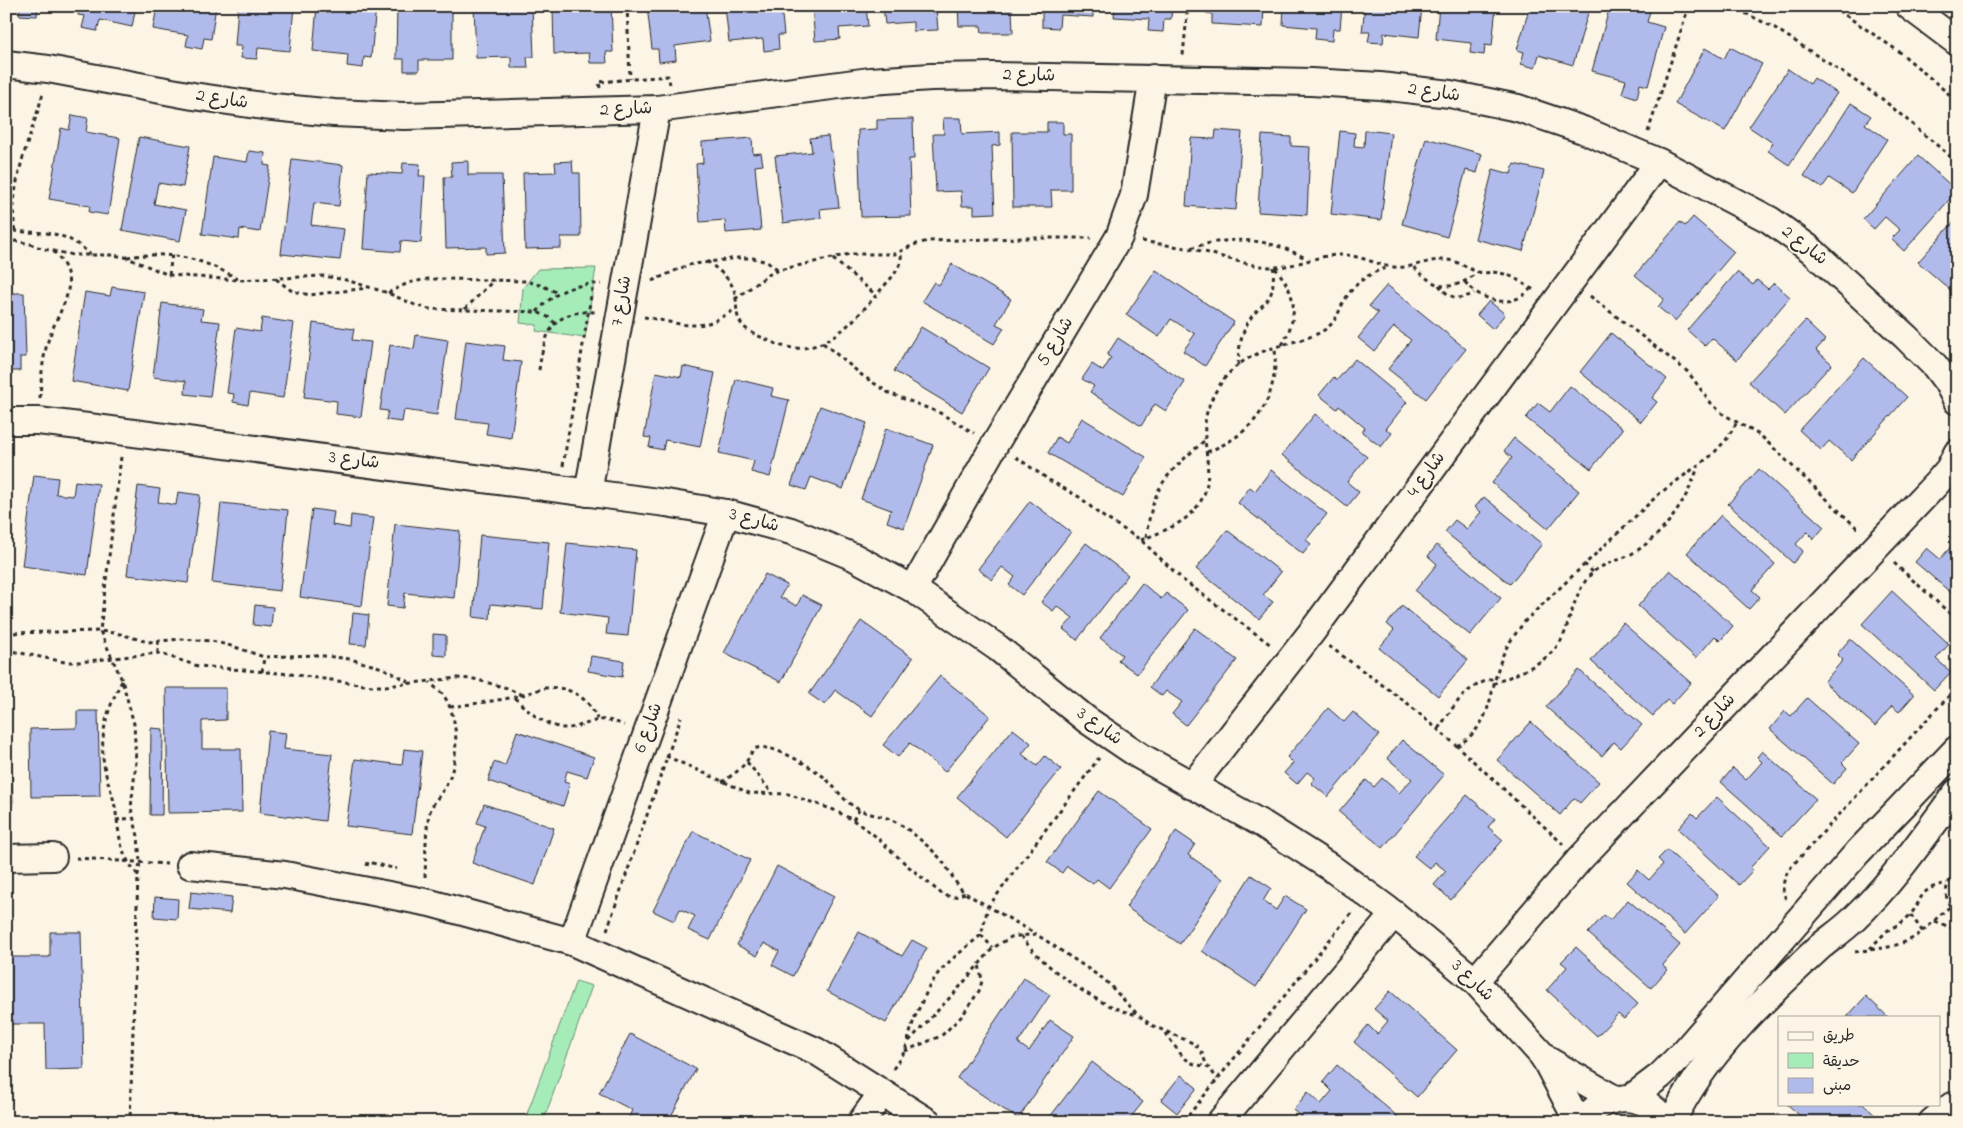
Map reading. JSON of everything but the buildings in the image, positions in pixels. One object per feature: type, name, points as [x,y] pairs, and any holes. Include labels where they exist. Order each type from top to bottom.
[{"type":"street","points":[[1909,6],[1957,42]]},
{"type":"street","name":"شارع 2","points":[[6,64],[48,69],[263,106],[334,113],[404,116],[657,109],[870,81],[932,76],[1153,78],[1380,86],[1450,94],[1518,108],[1583,130],[1650,158],[1763,216],[1810,249],[1906,337],[1935,366],[1947,382],[1957,401]]},
{"type":"street","name":"شارع 5","points":[[913,589],[995,444],[1119,238],[1134,195],[1153,78]]},
{"type":"street","name":"شارع 7","points":[[588,492],[657,109]]},
{"type":"street","name":"شارع 4","points":[[1192,786],[1291,660],[1570,281],[1650,158]]},
{"type":"street","name":"شارع 3","points":[[6,421],[38,421],[560,488],[726,513],[791,531],[854,557],[913,589],[998,648],[1087,720],[1140,756],[1264,825],[1330,867],[1435,946],[1475,981],[1544,1057]]},
{"type":"street","name":"شارع 2","points":[[1475,981],[1580,860],[1949,469],[1957,453]]},
{"type":"street","name":"شارع 6","points":[[572,942],[726,513]]},
{"type":"street","points":[[1584,1122],[1588,1114],[1599,1104],[1622,1098],[1673,1064],[1845,867],[1957,749]]},
{"type":"street","points":[[1672,1122],[1690,1087],[1715,1054],[1773,992],[1877,896],[1918,846],[1957,792]]},
{"type":"street","points":[[6,858],[53,857]]},
{"type":"street","points":[[190,865],[285,875],[430,903],[572,942],[816,1051],[928,1122]]},
{"type":"street","points":[[1845,867],[1844,877],[1846,885],[1851,892],[1859,897],[1877,896]]},
{"type":"street","points":[[1220,1122],[1394,914]]},
{"type":"street","points":[[1544,1057],[1622,1098],[1647,1104],[1660,1114],[1664,1122]]},
{"type":"street","points":[[1544,1057],[1578,1122]]},
{"type":"street","points":[[861,1122],[882,1093]]},
{"type":"street","points":[[1932,1122],[1947,1109],[1957,1104]]},
{"type":"path","points":[[627,6],[630,79]]},
{"type":"path","points":[[1181,79],[1188,6]]},
{"type":"path","points":[[1650,158],[1689,6]]},
{"type":"path","points":[[1731,6],[1775,28],[1881,98],[1957,162]]},
{"type":"path","points":[[1832,6],[1901,53],[1957,101]]},
{"type":"path","points":[[15,231],[13,217],[15,190],[48,69]]},
{"type":"path","points":[[6,230],[54,233],[81,245],[92,255]]},
{"type":"path","points":[[735,299],[768,275],[791,266],[833,259],[850,254],[895,254],[913,245],[928,241],[1023,238],[1119,238],[1190,249],[1238,262],[1274,267],[1340,254],[1359,256],[1391,267]]},
{"type":"path","points":[[1190,249],[1210,242],[1231,239],[1252,240],[1272,243],[1292,250],[1308,259]]},
{"type":"path","points":[[6,242],[30,244],[53,252],[73,255],[125,257],[148,254],[172,254],[195,259],[218,268],[238,280]]},
{"type":"path","points":[[38,421],[42,370],[46,348],[53,326],[69,292],[69,277],[64,263],[53,252]]},
{"type":"path","points":[[707,261],[729,280],[735,293],[738,317],[743,326],[780,346],[794,348],[823,343],[840,333],[894,275],[900,264],[902,252]]},
{"type":"path","points":[[169,275],[172,254]]},
{"type":"path","points":[[125,257],[169,275],[238,280],[323,276],[346,280],[388,293],[429,309],[537,312],[548,317],[556,324]]},
{"type":"path","points":[[537,312],[548,299],[580,285],[625,285],[660,279],[688,265],[707,261],[754,258],[767,262],[779,270]]},
{"type":"path","points":[[833,259],[876,295]]},
{"type":"path","points":[[1141,540],[1183,520],[1196,509],[1205,495],[1209,479],[1205,423],[1212,399],[1225,378],[1249,357],[1323,331],[1339,315],[1351,291],[1362,279],[1376,271],[1391,267],[1414,267],[1440,260],[1451,260],[1479,272],[1506,274],[1554,302]]},
{"type":"path","points":[[1274,267],[1285,280],[1292,296],[1294,313],[1290,330],[1282,345]]},
{"type":"path","points":[[1238,366],[1239,342],[1253,315],[1269,298],[1272,291],[1274,267]]},
{"type":"path","points":[[1414,267],[1427,280],[1439,285],[1448,286],[1465,282],[1479,272]]},
{"type":"path","points":[[276,278],[292,291],[310,295],[368,288]]},
{"type":"path","points":[[388,293],[408,284],[428,279],[526,281],[558,293]]},
{"type":"path","points":[[465,310],[495,280]]},
{"type":"path","points":[[1570,281],[1684,368],[1696,380],[1711,403],[1723,414],[1761,436],[1957,620]]},
{"type":"path","points":[[1465,282],[1474,293],[1480,296],[1508,302],[1525,296],[1531,288]]},
{"type":"path","points":[[560,488],[593,284]]},
{"type":"path","points":[[1439,285],[1451,297],[1459,299],[1474,293]]},
{"type":"path","points":[[538,370],[545,339],[563,317],[572,312],[588,311],[620,314],[692,325],[711,322],[736,308]]},
{"type":"path","points":[[823,343],[863,376],[889,393],[940,413],[995,444],[1049,480],[1081,498],[1098,514],[1141,540],[1183,580],[1291,660]]},
{"type":"path","points":[[1206,452],[1225,445],[1241,434],[1255,420],[1266,404],[1273,386],[1276,367],[1275,347]]},
{"type":"path","points":[[1457,746],[1468,739],[1482,722],[1502,657],[1512,638],[1526,620],[1670,484],[1699,466],[1726,440],[1737,422]]},
{"type":"path","points":[[1146,538],[1153,500],[1160,486],[1168,474],[1205,440]]},
{"type":"path","points":[[121,454],[100,631],[122,680],[134,724],[136,762],[131,808],[138,836],[140,862],[130,1122]]},
{"type":"path","points":[[1493,684],[1539,663],[1554,650],[1564,634],[1582,587],[1593,572],[1634,552],[1652,539],[1667,524],[1681,506],[1699,466]]},
{"type":"path","points":[[1584,564],[1593,572]]},
{"type":"path","points":[[6,633],[100,631],[120,634],[148,642],[181,639],[212,641],[264,657],[316,655],[350,659],[383,668],[413,683]]},
{"type":"path","points":[[1311,633],[1407,703],[1438,729],[1580,860]]},
{"type":"path","points":[[158,642],[158,653]]},
{"type":"path","points":[[6,650],[65,662],[95,661],[158,653],[198,666],[372,686],[457,678],[474,679],[507,688],[522,695]]},
{"type":"path","points":[[262,672],[264,657]]},
{"type":"path","points":[[1438,729],[1467,691],[1474,685],[1495,678]]},
{"type":"path","points":[[122,680],[109,708],[102,746],[105,769],[115,806],[119,838],[126,861],[138,875]]},
{"type":"path","points":[[425,876],[429,815],[433,804],[441,795],[449,780],[454,764],[455,738],[450,707],[443,694],[429,682]]},
{"type":"path","points":[[1789,905],[1784,896],[1785,876],[1957,687]]},
{"type":"path","points":[[450,707],[514,697],[545,688],[564,690],[580,696],[594,710],[597,719]]},
{"type":"path","points":[[514,697],[527,711],[538,718],[558,726],[573,728],[597,719],[606,719],[615,722],[644,740],[722,782],[749,793],[788,794],[834,810],[853,820],[874,835],[943,895],[954,897],[965,893]]},
{"type":"path","points":[[722,782],[747,762],[753,750],[758,747],[778,751],[814,769],[848,803],[858,810],[886,818],[901,825],[915,835],[940,859],[965,893],[1036,934],[1105,980],[1138,1016],[1150,1025],[1195,1044],[1202,1053],[1207,1066],[1218,1079]]},
{"type":"path","points":[[893,1070],[905,1051],[914,1019],[928,987],[951,960],[981,935],[988,907],[1099,758],[1107,763]]},
{"type":"path","points":[[747,762],[773,794]]},
{"type":"path","points":[[853,820],[858,810]]},
{"type":"path","points":[[116,820],[132,818]]},
{"type":"path","points":[[53,857],[190,865]]},
{"type":"path","points":[[1950,906],[1946,899],[1945,891],[1947,883],[1957,872]]},
{"type":"path","points":[[1870,949],[1888,930],[1911,914],[1919,898],[1927,890],[1947,883]]},
{"type":"path","points":[[1183,1122],[1367,894]]},
{"type":"path","points":[[1851,952],[1884,949],[1898,945],[1923,932],[1950,906],[1957,903]]},
{"type":"path","points":[[1911,914],[1923,932]]},
{"type":"path","points":[[1935,921],[1957,930]]},
{"type":"path","points":[[909,1041],[958,989],[993,948],[1011,937],[1036,934]]},
{"type":"path","points":[[981,935],[993,948]]},
{"type":"path","points":[[1021,936],[1044,963],[1100,1002],[1125,1013],[1138,1016]]},
{"type":"path","points":[[905,1051],[941,1036],[962,1016],[979,991],[982,980],[979,963]]},
{"type":"path","points":[[1164,1031],[1190,1064],[1207,1066]]},
{"type":"green space","points":[[596,268],[585,338],[536,331],[537,325],[520,323],[523,288],[538,269]]},
{"type":"green space","points":[[576,981],[592,986],[543,1122],[524,1122]]}]
